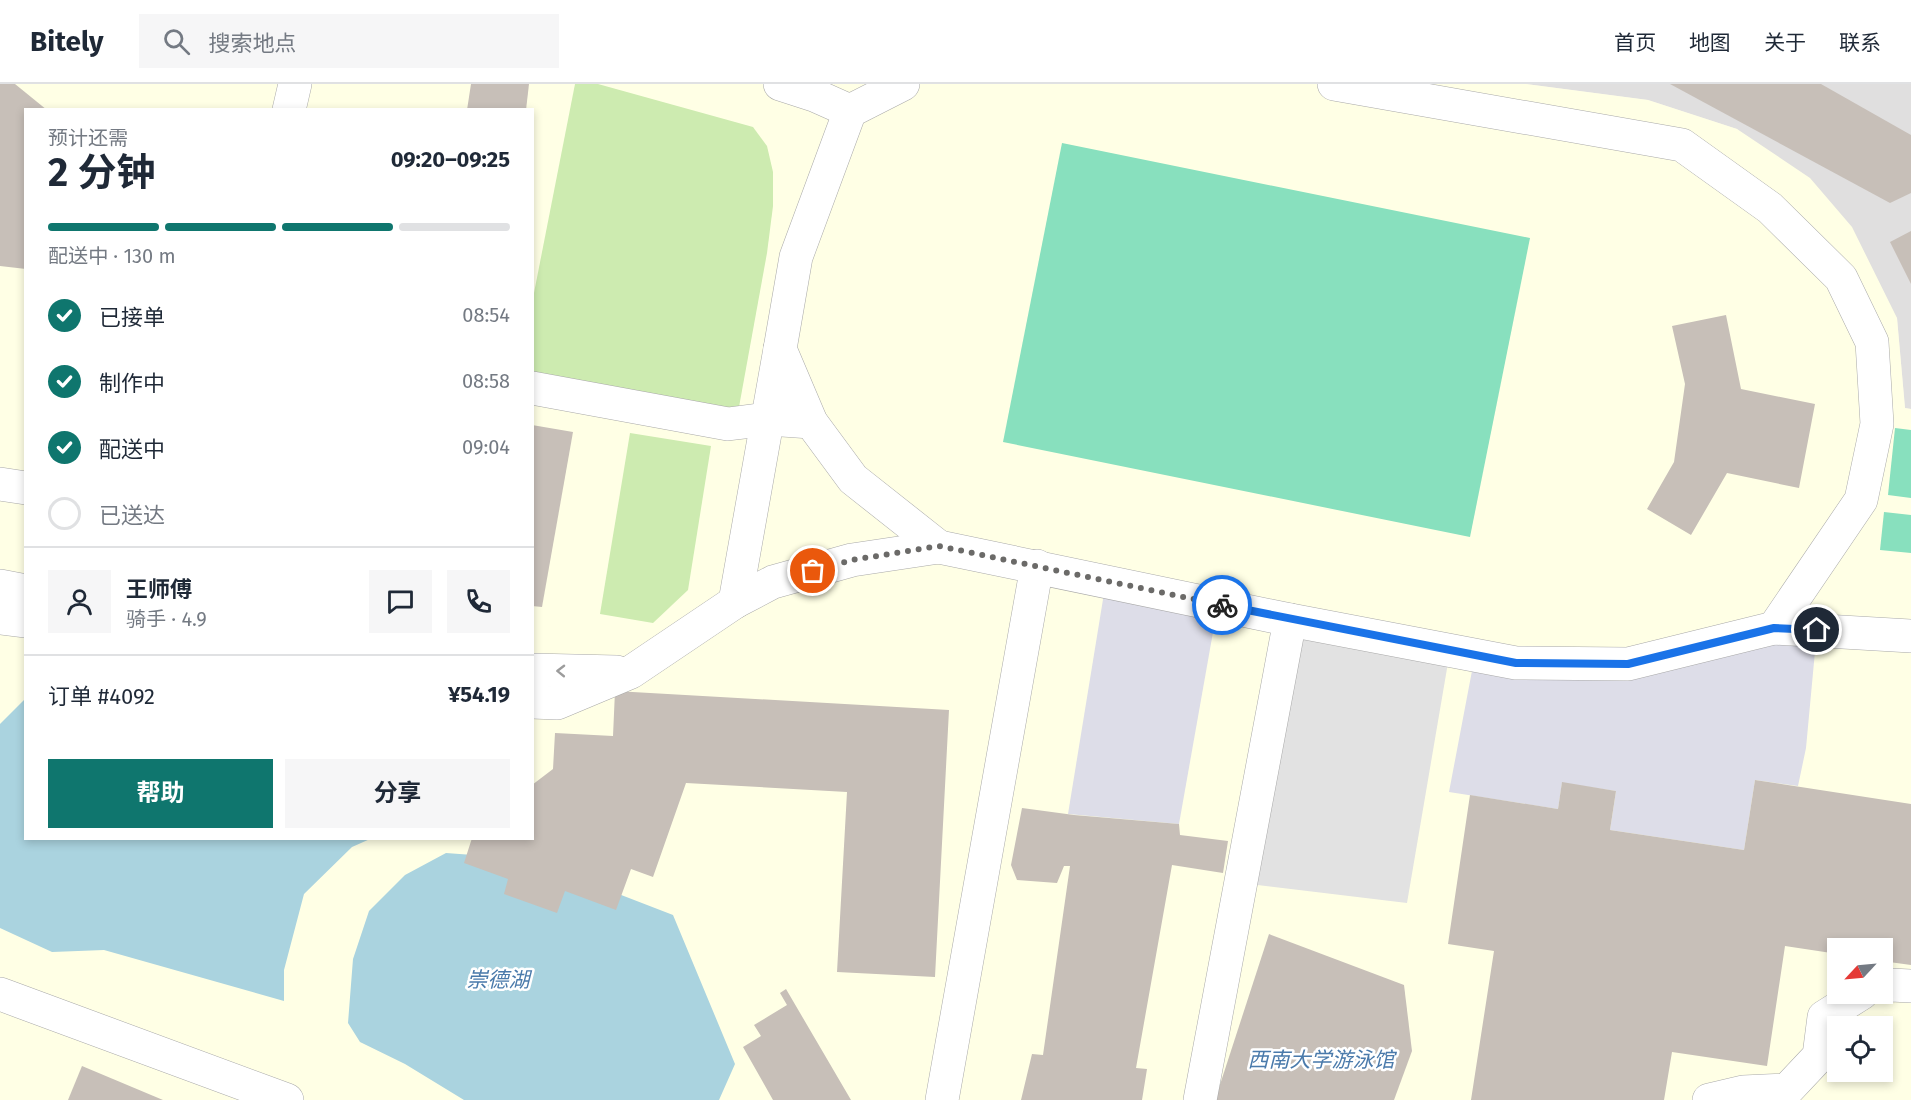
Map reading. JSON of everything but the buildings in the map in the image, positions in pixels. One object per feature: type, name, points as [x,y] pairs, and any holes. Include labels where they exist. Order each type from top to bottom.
[{"type":"lane","points":[[289,108],[295,84]]},
{"type":"lane","points":[[780,84],[814,95],[850,111]]},
{"type":"lane","points":[[735,602],[796,257],[850,111],[903,84]]},
{"type":"lane","points":[[1334,84],[1682,145],[1770,208],[1842,278],[1872,342],[1877,424],[1861,500],[1774,628]]},
{"type":"lane","points":[[780,349],[811,422],[853,479],[939,546]]},
{"type":"lane","points":[[534,388],[728,424],[768,419],[811,422]]},
{"type":"lane","points":[[0,484],[24,488]]},
{"type":"lane","points":[[534,702],[556,703],[631,672],[735,602],[773,582],[852,560],[939,546],[1290,620],[1516,663],[1628,664],[1774,628],[1911,636]]},
{"type":"lane","points":[[942,1100],[1037,566]]},
{"type":"lane","points":[[0,586],[24,591]]},
{"type":"lane","points":[[0,618],[24,621]]},
{"type":"lane","points":[[1200,1100],[1290,620]]},
{"type":"lane","points":[[534,670],[631,672]]},
{"type":"lane","points":[[1893,985],[1911,986]]},
{"type":"lane","points":[[0,994],[287,1100]]},
{"type":"lane","points":[[1709,1100],[1743,1092],[1787,1090],[1819,1056],[1824,1017],[1845,1004]]},
{"type":"shaded area","points":[[0,84],[1526,84],[1648,100],[1737,129],[1810,178],[1852,227],[1897,318],[1905,408],[1911,409],[1911,1100],[0,1100]]},
{"type":"shaded area","points":[[1526,84],[1911,84],[1911,409],[1905,408],[1897,318],[1737,129],[1648,100]]},
{"type":"shaded area","points":[[1106,581],[1218,604],[1179,824],[1068,814]]},
{"type":"shaded area","points":[[1290,620],[1450,651],[1407,903],[1241,883]]},
{"type":"shaded area","points":[[1817,630],[1806,748],[1798,786],[1755,780],[1744,850],[1610,830],[1616,791],[1562,783],[1558,809],[1449,792],[1475,655],[1516,663]]},
{"type":"green space","points":[[575,84],[598,84],[753,127],[767,146],[773,172],[773,206],[767,253],[739,407],[724,415],[534,374],[534,293]]},
{"type":"green space","points":[[1062,143],[1530,238],[1470,537],[1003,442]]},
{"type":"green space","points":[[1895,428],[1911,430],[1911,498],[1888,495]]},
{"type":"green space","points":[[630,433],[711,446],[688,590],[653,623],[600,614]]},
{"type":"green space","points":[[1884,512],[1911,515],[1911,553],[1880,550]]},
{"type":"water","points":[[24,700],[24,840],[368,840],[352,847],[304,894],[284,970],[284,1001],[104,950],[52,952],[0,928],[0,724]]},
{"type":"water","name":"崇德湖","points":[[446,853],[500,857],[572,876],[673,915],[735,1064],[719,1100],[464,1100],[405,1064],[360,1042],[348,1023],[353,959],[369,911],[405,875]]},
{"type":"way so far","points":[[813,571],[852,560],[939,546],[1222,605]]},
{"type":"route","points":[[1222,605],[1516,663],[1628,664],[1774,628],[1817,630]]},
{"type":"water label","name":"西南大学游泳馆","points":[[1321,1060]]}]
